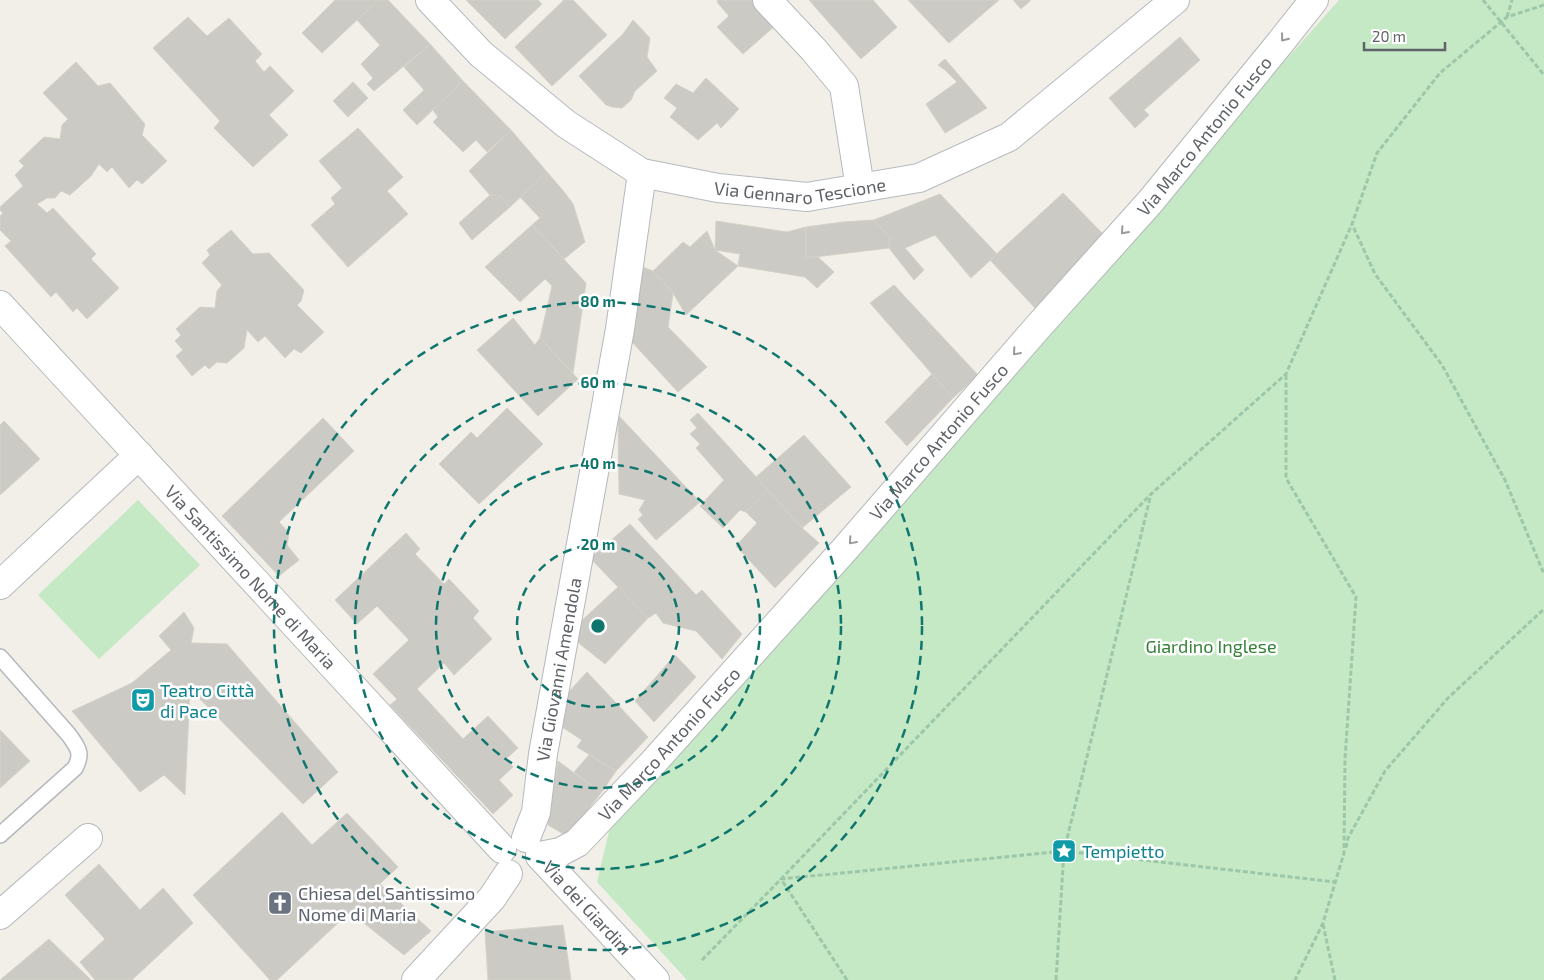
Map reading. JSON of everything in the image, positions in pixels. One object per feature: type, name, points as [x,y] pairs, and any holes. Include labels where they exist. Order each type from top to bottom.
[{"type":"street","name":"Via Gennaro Tescione","points":[[430,0],[481,54],[558,118],[642,173],[718,188],[807,197],[919,178],[1009,137],[1175,0]]},
{"type":"street","points":[[767,0],[814,50],[844,86],[860,188]]},
{"type":"street","name":"Via Marco Antonio Fusco","points":[[519,854],[560,852],[577,843],[650,766],[851,542],[1037,328],[1150,202],[1314,0]]},
{"type":"street","name":"Via Giovanni Amendola","points":[[416,980],[492,898],[519,854],[533,823],[620,329],[642,173]]},
{"type":"street","name":"Via Santissimo Nome di Maria","points":[[0,304],[139,455],[519,854]]},
{"type":"street","points":[[0,585],[139,455]]},
{"type":"street","points":[[0,915],[88,838]]},
{"type":"street","name":"Via dei Giardini","points":[[519,854],[655,980]]},
{"type":"lane","points":[[0,657],[69,735],[78,748],[79,760],[75,768],[0,835]]},
{"type":"path","points":[[1483,0],[1544,75]]},
{"type":"path","points":[[1344,853],[1345,759],[1356,597],[1286,478],[1286,374],[1352,224],[1378,154],[1440,73],[1506,17],[1512,0]]},
{"type":"path","points":[[1506,17],[1544,5]]},
{"type":"path","points":[[1352,224],[1376,274],[1442,365],[1501,472],[1544,574]]},
{"type":"path","points":[[702,960],[1151,494],[1286,374]]},
{"type":"path","points":[[1056,980],[1064,851],[1151,494]]},
{"type":"path","points":[[1295,980],[1323,923],[1348,838],[1385,770],[1448,698],[1544,609]]},
{"type":"path","points":[[781,879],[1064,851],[1335,882]]},
{"type":"path","points":[[781,879],[847,980]]},
{"type":"path","points":[[1323,923],[1335,980]]},
{"type":"green space","name":"Giardino Inglese","points":[[1339,0],[1544,0],[1544,980],[687,980],[597,882],[611,823]]},
{"type":"green space","points":[[138,500],[200,565],[99,659],[38,595]]},
{"type":"building","points":[[335,0],[378,0],[322,53],[302,33]]},
{"type":"building","points":[[378,0],[388,0],[430,44],[374,91],[367,84],[373,78],[361,64],[380,45],[357,20]]},
{"type":"building","points":[[466,0],[538,0],[542,4],[505,39]]},
{"type":"building","points":[[564,0],[573,0],[607,35],[552,86],[515,47]]},
{"type":"building","points":[[718,0],[755,0],[777,24],[743,54],[717,27],[729,16],[717,2]]},
{"type":"building","points":[[809,0],[873,0],[897,27],[861,59]]},
{"type":"building","points":[[908,0],[999,0],[949,43]]},
{"type":"building","points":[[1013,0],[1031,0],[1021,9]]},
{"type":"building","points":[[188,17],[207,36],[229,18],[262,54],[255,61],[264,72],[270,66],[294,91],[269,115],[288,135],[253,167],[214,128],[220,121],[153,48]]},
{"type":"building","points":[[633,20],[650,38],[647,57],[657,71],[635,91],[631,100],[622,108],[612,107],[606,105],[579,76],[623,34]]},
{"type":"building","points":[[1180,37],[1200,60],[1144,110],[1149,115],[1135,128],[1109,98]]},
{"type":"building","points":[[430,44],[463,81],[417,125],[403,110],[424,90],[404,67]]},
{"type":"building","points":[[945,59],[987,108],[945,133],[926,104],[957,82],[938,65]]},
{"type":"building","points":[[76,62],[98,86],[110,83],[145,124],[142,135],[167,161],[142,184],[137,180],[129,188],[112,167],[107,172],[99,164],[91,176],[70,195],[61,191],[55,198],[47,198],[37,204],[47,213],[53,208],[96,254],[91,259],[119,288],[87,319],[77,308],[73,312],[56,292],[51,297],[5,246],[11,241],[0,230],[0,216],[3,213],[0,207],[23,186],[15,175],[24,166],[19,161],[44,137],[60,139],[62,125],[68,119],[43,93]]},
{"type":"building","points":[[706,78],[739,109],[721,128],[717,123],[698,140],[670,117],[677,108],[664,98],[676,84],[693,93]]},
{"type":"building","points":[[463,81],[511,130],[487,152],[476,140],[463,152],[433,122],[438,117],[433,110]]},
{"type":"building","points":[[353,82],[368,98],[348,117],[333,101]]},
{"type":"building","points":[[358,128],[403,177],[387,191],[408,214],[348,267],[311,225],[335,204],[331,198],[342,188],[319,161]]},
{"type":"building","points":[[511,130],[547,172],[510,207],[501,196],[495,201],[469,171]]},
{"type":"building","points":[[547,172],[573,204],[585,242],[564,259],[532,225],[540,218],[520,197]]},
{"type":"building","points":[[1063,193],[1104,235],[1035,308],[990,260]]},
{"type":"building","points":[[940,194],[997,254],[971,278],[935,235],[905,248],[924,270],[914,280],[889,248],[890,238],[874,220]]},
{"type":"building","points":[[490,195],[501,196],[510,207],[472,240],[459,223]]},
{"type":"building","points":[[874,220],[890,238],[889,248],[806,258],[806,227]]},
{"type":"building","points":[[716,221],[787,232],[806,227],[806,258],[817,256],[834,272],[817,288],[805,277],[738,266],[740,254],[715,250]]},
{"type":"building","points":[[532,225],[586,283],[573,373],[540,338],[552,286],[545,279],[520,302],[485,267]]},
{"type":"building","points":[[231,230],[253,254],[269,253],[304,290],[301,301],[297,305],[324,332],[301,353],[294,349],[285,358],[265,336],[258,342],[247,330],[244,348],[227,363],[217,362],[209,369],[205,365],[192,376],[176,356],[183,350],[175,341],[181,335],[176,329],[200,307],[215,308],[217,291],[222,285],[202,263],[210,255],[207,250]]},
{"type":"building","points":[[707,231],[715,250],[738,266],[686,315],[673,293],[653,271],[683,242],[690,247]]},
{"type":"building","points":[[629,262],[653,271],[673,293],[668,327],[707,367],[678,392],[620,329]]},
{"type":"building","points":[[894,285],[978,375],[953,398],[870,303]]},
{"type":"building","points":[[513,318],[535,345],[540,338],[578,379],[538,416],[477,350]]},
{"type":"building","points":[[932,374],[953,398],[907,446],[885,422]]},
{"type":"building","points":[[507,408],[543,444],[479,504],[439,464],[471,432],[477,438]]},
{"type":"building","points":[[698,413],[768,490],[746,512],[740,510],[723,528],[700,506],[724,480],[696,448],[700,444],[690,434],[697,428],[690,420]]},
{"type":"building","points":[[618,415],[700,502],[656,540],[638,519],[643,515],[639,510],[645,500],[619,494]]},
{"type":"building","points":[[323,418],[354,451],[279,522],[289,533],[287,545],[299,560],[279,576],[222,516]]},
{"type":"building","points":[[4,421],[40,459],[0,495],[0,425]]},
{"type":"building","points":[[804,435],[851,487],[802,528],[756,477]]},
{"type":"building","points":[[768,490],[802,528],[819,543],[775,588],[736,546],[757,523],[746,512]]},
{"type":"building","points":[[630,524],[696,595],[702,590],[742,634],[722,659],[696,631],[663,623],[656,613],[648,618],[590,558]]},
{"type":"building","points":[[406,533],[420,549],[415,554],[444,584],[449,579],[479,611],[473,618],[492,639],[454,675],[444,663],[417,689],[463,739],[488,716],[518,748],[506,759],[513,767],[499,780],[513,795],[493,814],[390,705],[397,699],[373,674],[409,640],[377,606],[357,624],[335,600]]},
{"type":"building","points":[[618,587],[648,618],[605,664],[575,640],[577,625]]},
{"type":"building","name":"Teatro Città di Pace","points":[[184,612],[194,628],[191,643],[227,644],[338,772],[303,804],[190,689],[185,795],[164,775],[140,792],[72,711],[132,683],[171,650],[159,636]]},
{"type":"building","points":[[675,655],[696,677],[654,722],[635,701]]},
{"type":"building","points":[[587,672],[648,737],[616,771],[577,747],[582,740],[562,727],[567,694]]},
{"type":"building","points":[[0,730],[30,761],[0,788]]},
{"type":"building","points":[[589,755],[616,771],[601,793],[574,772]]},
{"type":"building","points":[[558,761],[601,793],[567,836],[548,825]]},
{"type":"building","name":"Chiesa del Santissimo Nome di Maria","points":[[282,812],[312,845],[347,813],[398,867],[277,980],[270,980],[193,895]]},
{"type":"building","points":[[99,864],[140,910],[163,888],[193,923],[132,980],[95,980],[80,962],[105,939],[65,895]]},
{"type":"building","points":[[380,884],[431,931],[404,955],[350,912]]},
{"type":"building","points":[[563,925],[571,980],[488,980],[485,932]]},
{"type":"building","points":[[49,939],[91,980],[0,980]]},
{"type":"place","name":"Teatro Città di Pace","points":[[143,700]]},
{"type":"place","name":"Tempietto","points":[[1064,851]]},
{"type":"place","name":"Chiesa del Santissimo Nome di Maria","points":[[280,903]]}]
